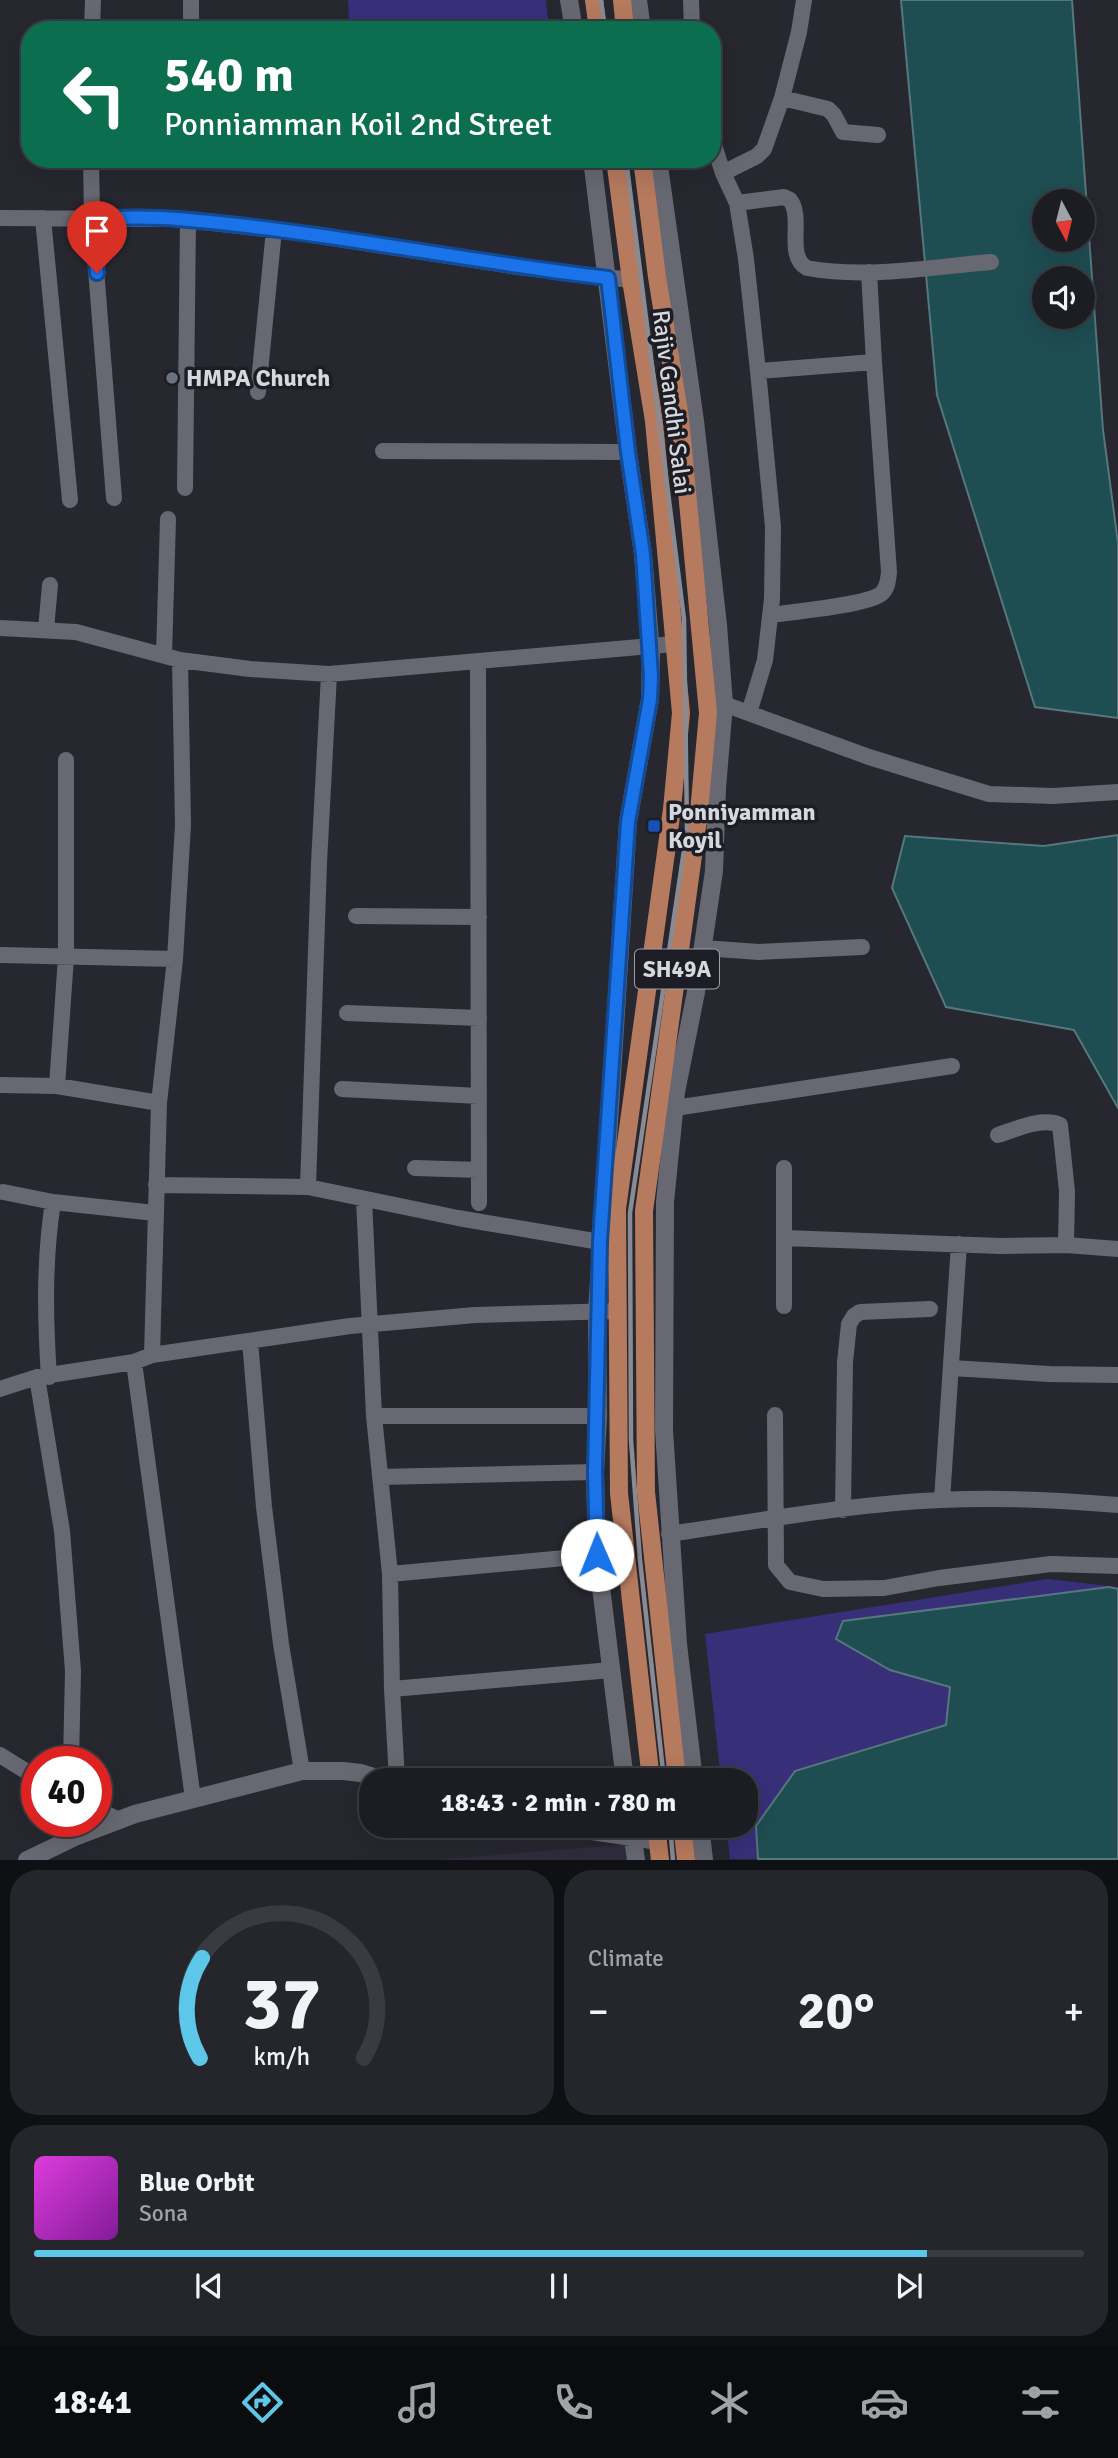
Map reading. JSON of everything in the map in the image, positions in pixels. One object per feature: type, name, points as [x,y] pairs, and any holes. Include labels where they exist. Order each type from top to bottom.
[{"type":"main road","points":[[594,0],[597,21]]},
{"type":"main road","points":[[622,0],[624,21]]},
{"type":"main road","name":"Rajiv Gandhi Salai","points":[[616,168],[653,421],[681,713],[670,823],[617,1209],[619,1493],[650,1768]]},
{"type":"main road","name":"Rajiv Gandhi Salai","points":[[643,168],[657,277],[680,418],[708,713],[699,812],[644,1210],[646,1492],[676,1768]]},
{"type":"main road","points":[[658,1838],[660,1860]]},
{"type":"main road","points":[[683,1838],[686,1860]]},
{"type":"street","points":[[92,21],[93,0]]},
{"type":"street","points":[[191,0],[191,21]]},
{"type":"street","points":[[569,0],[572,21]]},
{"type":"street","points":[[638,0],[641,21]]},
{"type":"street","points":[[691,0],[692,21]]},
{"type":"street","points":[[723,173],[762,153],[782,98],[799,32],[804,0]]},
{"type":"street","points":[[782,98],[828,109],[843,132],[878,135]]},
{"type":"street","points":[[721,167],[737,203],[746,259],[773,527],[770,615],[765,660],[749,713]]},
{"type":"street","points":[[91,168],[92,218],[114,498]]},
{"type":"street","points":[[593,168],[643,554],[650,646],[650,699],[628,822],[597,1312],[597,1555],[623,1768]]},
{"type":"street","points":[[659,168],[695,421],[724,704],[714,871],[675,1108],[665,1202],[664,1430],[669,1534],[693,1768]]},
{"type":"street","points":[[737,203],[784,197],[790,200],[796,210],[796,246],[803,266],[841,273],[991,262]]},
{"type":"street","points":[[0,218],[188,220],[274,230],[518,267],[631,280]]},
{"type":"street","points":[[43,218],[70,500]]},
{"type":"street","points":[[185,488],[188,220]]},
{"type":"street","points":[[258,392],[274,230]]},
{"type":"street","points":[[770,615],[863,601],[881,594],[888,584],[869,272]]},
{"type":"street","points":[[758,371],[874,362]]},
{"type":"street","points":[[383,452],[628,452]]},
{"type":"street","points":[[163,656],[168,519]]},
{"type":"street","points":[[46,629],[50,585]]},
{"type":"street","points":[[0,628],[76,632],[180,660],[250,669],[328,674],[674,644]]},
{"type":"street","points":[[152,1355],[159,1103],[175,959],[183,825],[180,660]]},
{"type":"street","points":[[478,661],[479,1203]]},
{"type":"street","points":[[308,1187],[328,674]]},
{"type":"street","points":[[706,698],[869,757],[989,794],[1053,796],[1118,792]]},
{"type":"street","points":[[57,1086],[66,957],[66,760]]},
{"type":"street","points":[[356,916],[479,917]]},
{"type":"street","points":[[703,948],[759,952],[862,947]]},
{"type":"street","points":[[0,955],[175,959]]},
{"type":"street","points":[[347,1013],[479,1018]]},
{"type":"street","points":[[675,1108],[952,1066]]},
{"type":"street","points":[[0,1085],[57,1086],[159,1103]]},
{"type":"street","points":[[342,1090],[479,1096]]},
{"type":"street","points":[[998,1135],[1024,1126],[1044,1123],[1060,1125],[1067,1191],[1066,1245]]},
{"type":"street","points":[[415,1168],[479,1170]]},
{"type":"street","points":[[783,1306],[784,1168]]},
{"type":"street","points":[[156,1185],[308,1187],[458,1218],[600,1241]]},
{"type":"street","points":[[3,1192],[53,1202],[155,1213]]},
{"type":"street","points":[[364,1199],[374,1416],[390,1574],[396,1768]]},
{"type":"street","points":[[53,1202],[47,1244],[43,1377],[62,1531],[73,1671],[71,1746]]},
{"type":"street","points":[[785,1238],[1066,1245],[1118,1249]]},
{"type":"street","points":[[942,1500],[959,1244]]},
{"type":"street","points":[[843,1510],[845,1362],[849,1324],[860,1312],[930,1309]]},
{"type":"street","points":[[0,1389],[43,1377],[134,1362],[152,1355],[370,1324],[475,1315],[618,1311]]},
{"type":"street","points":[[250,1341],[264,1507],[281,1644],[302,1771]]},
{"type":"street","points":[[134,1362],[193,1800]]},
{"type":"street","points":[[951,1368],[1118,1375]]},
{"type":"street","points":[[775,1415],[776,1565],[790,1583],[823,1589],[884,1588],[1051,1564],[1118,1566]]},
{"type":"street","points":[[374,1416],[598,1416]]},
{"type":"street","points":[[380,1477],[595,1472]]},
{"type":"street","points":[[669,1534],[843,1510],[942,1500],[1046,1499],[1118,1505]]},
{"type":"street","points":[[390,1574],[597,1555]]},
{"type":"street","points":[[392,1689],[611,1670]]},
{"type":"street","points":[[0,1755],[21,1768]]},
{"type":"street","points":[[27,1860],[119,1820],[302,1771],[342,1770],[359,1773]]},
{"type":"street","points":[[112,1817],[119,1820]]},
{"type":"street","points":[[633,1838],[636,1860]]},
{"type":"street","points":[[701,1838],[704,1860]]},
{"type":"shaded area","points":[[348,0],[546,0],[548,21],[349,21]]},
{"type":"shaded area","points":[[1047,1579],[1118,1587],[1118,1859],[730,1859],[728,1838],[758,1838],[758,1768],[720,1768],[705,1634]]},
{"type":"shaded area","points":[[628,1844],[630,1860],[434,1860]]},
{"type":"water","points":[[901,0],[1072,0],[1086,189],[1032,189],[1032,252],[1090,252],[1091,266],[1032,266],[1032,329],[1095,329],[1095,319],[1103,430],[1118,543],[1118,718],[1035,707],[937,395]]},
{"type":"water","points":[[1118,835],[1118,1108],[1074,1030],[946,1007],[892,888],[905,836],[1044,846]]},
{"type":"water","points":[[1109,1587],[1118,1589],[1118,1859],[758,1859],[758,1823],[795,1771],[946,1725],[950,1687],[890,1670],[836,1639],[843,1621]]},
{"type":"railway","points":[[601,0],[604,21]]},
{"type":"railway","points":[[627,168],[684,619],[687,830],[630,1213],[631,1440],[640,1560],[663,1768]]},
{"type":"railway","points":[[671,1838],[673,1860]]},
{"type":"place","name":"HMPA Church","points":[[172,378]]},
{"type":"place","name":"Ponniyamman Koyil","points":[[654,826]]},
{"type":"route","points":[[97,273],[92,218],[177,219],[300,233],[518,267],[608,278],[643,554],[651,676],[650,699],[628,822],[600,1241],[595,1472],[597,1555]]}]
